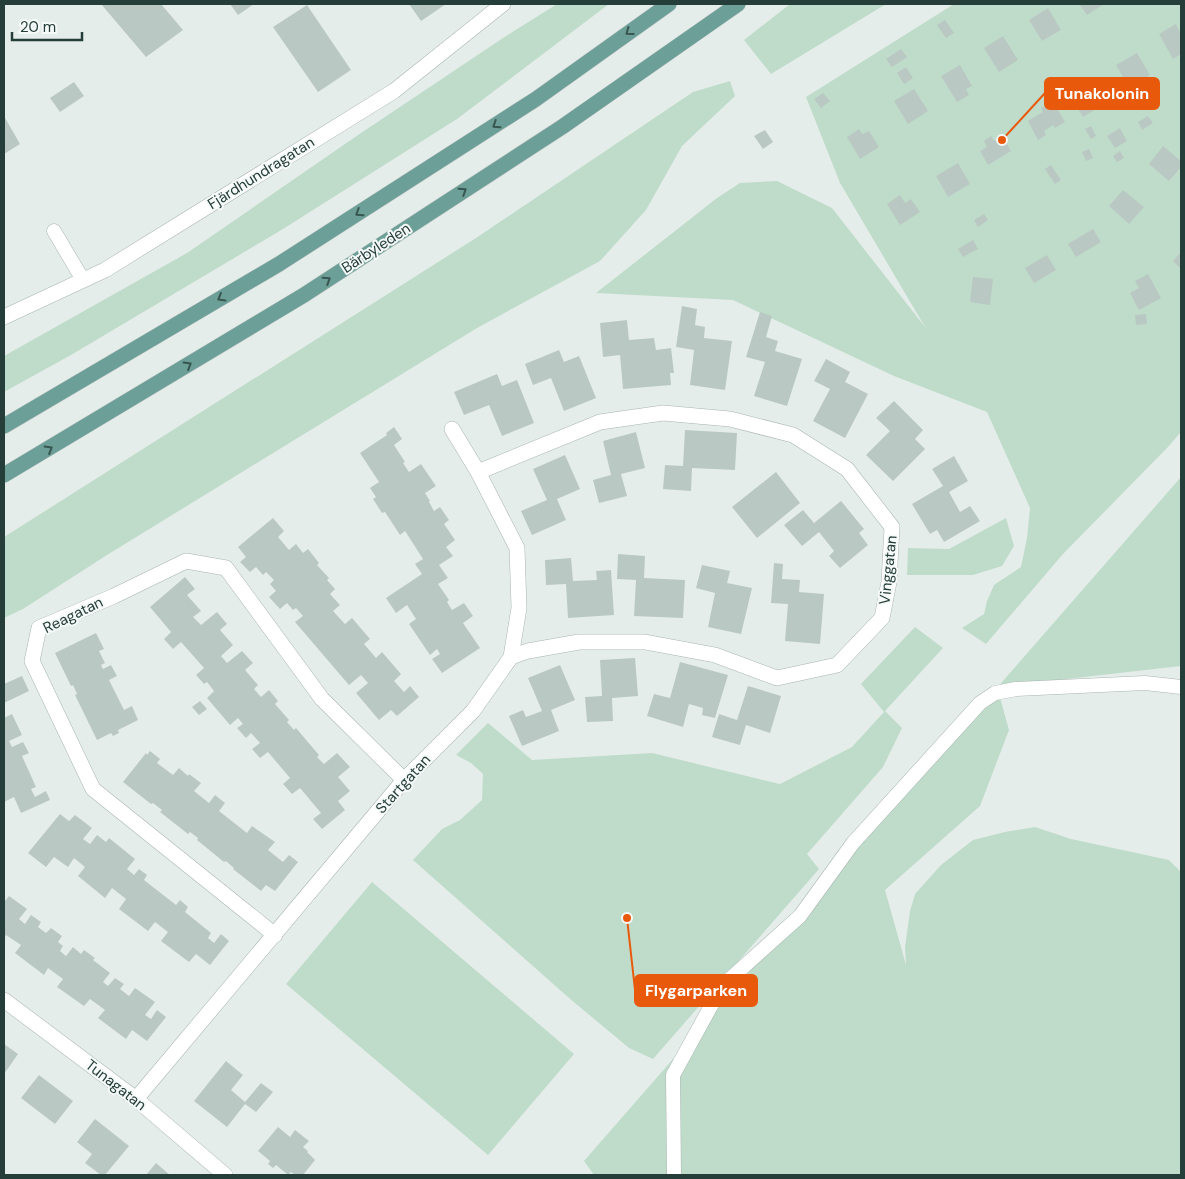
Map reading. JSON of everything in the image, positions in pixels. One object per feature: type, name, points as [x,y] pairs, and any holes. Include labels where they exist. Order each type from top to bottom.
[{"type":"main road","points":[[4,426],[279,264],[536,99],[669,4]]},
{"type":"main road","name":"Bärbyleden","points":[[4,476],[304,295],[562,127],[738,4]]},
{"type":"street","name":"Fjärdhundragatan","points":[[4,317],[105,270],[394,91],[503,4]]},
{"type":"street","name":"Vinggatan","points":[[478,472],[600,422],[663,413],[730,418],[793,434],[847,469],[892,527],[889,582],[882,618],[837,665],[777,678],[715,655],[646,642],[578,642],[528,651],[511,657]]},
{"type":"street","name":"Startgatan","points":[[136,1099],[404,780],[473,711],[511,657],[520,608],[517,548],[478,472],[452,429]]},
{"type":"street","name":"Reagatan","points":[[275,935],[93,789],[32,661],[39,628],[114,596],[186,561],[226,568],[322,699],[404,780]]},
{"type":"street","name":"Tunagatan","points":[[4,1000],[136,1099],[225,1175]]},
{"type":"lane","points":[[54,230],[83,280]]},
{"type":"lane","points":[[674,1175],[673,1074],[722,986],[800,916],[853,843],[980,703],[995,693],[1024,689],[1145,683],[1181,687]]},
{"type":"green space","points":[[557,4],[609,4],[457,119],[283,229],[71,355],[4,392],[4,356],[187,253],[358,135]]},
{"type":"green space","points":[[790,4],[886,4],[771,74],[744,40]]},
{"type":"green space","points":[[954,4],[1181,4],[1181,432],[1063,554],[986,644],[962,628],[984,614],[994,585],[1021,567],[1027,538],[1030,508],[987,412],[894,376],[733,300],[596,293],[717,198],[740,183],[777,181],[832,208],[925,327],[840,183],[806,97]]},
{"type":"green space","points":[[730,81],[735,96],[682,146],[646,210],[600,261],[477,328],[107,555],[23,609],[4,618],[4,537],[476,238],[693,92]]},
{"type":"green space","points":[[1181,477],[1181,666],[998,687]]},
{"type":"green space","points":[[1006,518],[1014,546],[1002,566],[973,575],[907,575],[908,548],[949,549]]},
{"type":"green space","points":[[915,627],[943,648],[885,711],[902,728],[883,767],[807,854],[819,869],[653,1059],[629,1048],[569,998],[413,860],[442,829],[460,820],[482,800],[483,774],[471,763],[456,755],[488,723],[532,760],[652,753],[780,784],[852,747],[884,712],[861,684]]},
{"type":"green space","points":[[997,688],[1009,730],[980,806],[885,890],[906,965],[905,947],[910,911],[915,894],[941,865],[973,840],[1035,827],[1071,839],[1169,860],[1181,872],[1181,1175],[594,1175],[584,1161]]},
{"type":"green space","points":[[372,882],[574,1054],[488,1155],[286,984]]},
{"type":"building","points":[[101,4],[161,4],[183,30],[146,57]]},
{"type":"building","points":[[230,4],[254,4],[238,15]]},
{"type":"building","points":[[409,4],[446,4],[421,21]]},
{"type":"building","points":[[1079,4],[1104,4],[1087,15]]},
{"type":"building","points":[[307,5],[351,70],[318,92],[273,27]]},
{"type":"building","points":[[1048,8],[1061,30],[1042,41],[1029,20]]},
{"type":"building","points":[[945,20],[954,33],[946,38],[937,25]]},
{"type":"building","points":[[1176,24],[1181,34],[1181,54],[1173,59],[1159,34]]},
{"type":"building","points":[[1003,36],[1018,60],[999,72],[984,48]]},
{"type":"building","points":[[901,49],[907,57],[892,67],[886,59]]},
{"type":"building","points":[[1137,53],[1150,75],[1129,88],[1116,65]]},
{"type":"building","points":[[960,65],[972,86],[966,89],[969,95],[957,102],[941,76]]},
{"type":"building","points":[[906,67],[913,78],[904,84],[897,73]]},
{"type":"building","points":[[1093,79],[1107,102],[1083,117],[1069,94]]},
{"type":"building","points":[[74,82],[84,96],[60,112],[50,98]]},
{"type":"building","points":[[914,89],[928,111],[908,124],[894,101]]},
{"type":"building","points":[[823,93],[830,101],[821,108],[814,99]]},
{"type":"building","points":[[1053,101],[1065,122],[1055,128],[1053,125],[1044,131],[1046,135],[1038,140],[1028,121],[1043,112],[1041,108]]},
{"type":"building","points":[[4,116],[20,144],[4,154]]},
{"type":"building","points":[[1148,116],[1153,123],[1142,130],[1138,122]]},
{"type":"building","points":[[1091,126],[1096,136],[1091,139],[1085,129]]},
{"type":"building","points":[[1120,128],[1127,141],[1115,148],[1107,136]]},
{"type":"building","points":[[859,129],[862,134],[869,131],[879,147],[860,159],[847,137]]},
{"type":"building","points":[[765,130],[773,142],[763,149],[754,136]]},
{"type":"building","points":[[991,136],[994,141],[1002,136],[1011,151],[988,165],[980,151],[987,147],[984,141]]},
{"type":"building","points":[[1163,146],[1181,161],[1181,167],[1169,181],[1149,164]]},
{"type":"building","points":[[1089,149],[1093,158],[1086,161],[1082,152]]},
{"type":"building","points":[[1120,151],[1124,158],[1117,162],[1113,156]]},
{"type":"building","points":[[958,163],[970,184],[948,197],[936,176]]},
{"type":"building","points":[[1051,165],[1061,180],[1055,184],[1045,169]]},
{"type":"building","points":[[1123,190],[1144,207],[1129,224],[1109,206]]},
{"type":"building","points":[[900,195],[905,203],[911,199],[920,212],[900,225],[887,204]]},
{"type":"building","points":[[984,214],[988,220],[978,227],[974,220]]},
{"type":"building","points":[[1093,229],[1101,242],[1076,257],[1068,244]]},
{"type":"building","points":[[973,240],[978,249],[963,257],[958,249]]},
{"type":"building","points":[[1181,252],[1181,269],[1173,261]]},
{"type":"building","points":[[1047,255],[1056,270],[1034,283],[1025,268]]},
{"type":"building","points":[[1148,274],[1161,298],[1139,310],[1130,293],[1139,288],[1135,281]]},
{"type":"building","points":[[973,277],[993,279],[990,305],[970,302]]},
{"type":"building","points":[[682,306],[697,309],[695,325],[705,327],[704,338],[732,341],[725,390],[690,385],[694,350],[676,347]]},
{"type":"building","points":[[760,312],[772,316],[766,337],[778,341],[775,351],[802,359],[787,406],[754,396],[765,362],[746,357]]},
{"type":"building","points":[[1146,314],[1147,324],[1136,325],[1135,315]]},
{"type":"building","points":[[627,320],[629,340],[654,338],[656,350],[671,348],[674,373],[670,373],[671,385],[623,389],[620,355],[603,357],[600,323]]},
{"type":"building","points":[[559,350],[564,362],[579,356],[596,398],[564,411],[551,378],[533,385],[525,364]]},
{"type":"building","points":[[826,359],[850,372],[845,382],[868,394],[845,438],[813,421],[830,389],[814,381]]},
{"type":"building","points":[[497,374],[502,386],[517,380],[534,423],[502,436],[489,405],[464,415],[454,392]]},
{"type":"building","points":[[894,401],[923,430],[915,439],[925,449],[893,481],[866,455],[890,431],[876,418]]},
{"type":"building","points":[[394,427],[402,439],[394,445],[409,472],[421,464],[436,486],[425,493],[434,511],[440,507],[449,520],[444,524],[455,540],[446,547],[453,556],[439,565],[448,578],[438,584],[449,600],[447,602],[452,610],[464,603],[473,616],[463,623],[480,648],[442,673],[432,659],[440,654],[437,649],[430,655],[409,624],[416,619],[407,605],[396,613],[386,598],[422,574],[415,564],[423,559],[405,531],[400,535],[385,512],[382,513],[373,499],[376,497],[370,488],[379,482],[360,453],[387,435],[386,433]]},
{"type":"building","points":[[685,430],[737,433],[735,470],[692,468],[691,491],[663,489],[665,465],[683,466]]},
{"type":"building","points":[[636,432],[645,468],[621,474],[627,496],[599,503],[593,480],[611,475],[603,441]]},
{"type":"building","points":[[565,455],[580,489],[557,499],[566,520],[532,535],[521,511],[547,500],[533,469]]},
{"type":"building","points":[[954,456],[968,481],[949,492],[960,512],[970,506],[980,521],[944,542],[937,530],[930,534],[912,504],[943,486],[932,469]]},
{"type":"building","points":[[776,472],[800,503],[757,538],[732,507]]},
{"type":"building","points":[[841,501],[864,529],[859,533],[868,545],[840,568],[829,556],[834,551],[819,532],[802,546],[784,525],[803,510],[814,523]]},
{"type":"building","points":[[273,518],[284,531],[278,537],[289,550],[296,544],[303,553],[308,549],[319,563],[317,565],[329,578],[327,580],[335,589],[330,594],[340,605],[333,611],[345,624],[352,618],[370,639],[364,644],[376,658],[382,652],[401,674],[394,681],[404,692],[410,686],[419,697],[397,716],[391,710],[379,720],[356,693],[368,683],[361,675],[349,685],[295,622],[303,616],[296,608],[293,610],[287,603],[280,609],[269,597],[276,591],[270,584],[274,580],[266,572],[263,575],[256,567],[250,572],[240,562],[246,557],[238,547]]},
{"type":"building","points":[[618,554],[645,556],[644,578],[685,580],[683,618],[634,616],[636,580],[617,579]]},
{"type":"building","points":[[571,558],[573,581],[597,580],[596,571],[611,570],[614,615],[568,618],[566,584],[546,585],[545,560]]},
{"type":"building","points":[[774,563],[783,564],[782,579],[800,580],[799,592],[824,594],[820,644],[785,641],[788,604],[771,603]]},
{"type":"building","points":[[702,565],[730,571],[727,583],[752,588],[741,634],[708,627],[715,593],[696,588]]},
{"type":"building","points":[[185,577],[195,589],[187,595],[201,611],[193,617],[201,625],[217,612],[227,624],[220,630],[233,645],[221,656],[227,663],[242,651],[253,663],[245,670],[258,685],[254,689],[261,697],[269,690],[278,701],[275,704],[289,720],[287,722],[294,730],[296,728],[319,755],[317,757],[324,764],[337,753],[350,767],[338,777],[350,791],[338,801],[345,810],[322,829],[313,819],[321,813],[300,788],[292,794],[283,784],[290,778],[268,752],[260,758],[252,749],[260,743],[251,733],[246,738],[237,728],[243,724],[238,718],[230,725],[207,698],[214,691],[207,682],[204,684],[196,675],[204,668],[181,642],[173,649],[164,639],[171,632],[150,607]]},
{"type":"building","points":[[96,633],[104,649],[99,651],[105,663],[101,665],[103,669],[111,665],[117,676],[109,680],[124,710],[132,706],[138,720],[118,730],[119,733],[113,736],[111,733],[97,740],[75,695],[77,694],[73,685],[71,686],[55,653]]},
{"type":"building","points":[[635,658],[638,696],[612,698],[613,721],[587,722],[585,697],[602,696],[600,660]]},
{"type":"building","points":[[680,662],[728,675],[715,718],[702,715],[703,708],[689,704],[683,727],[647,716],[654,694],[670,698]]},
{"type":"building","points":[[560,665],[575,700],[551,710],[559,731],[522,746],[509,716],[523,710],[526,717],[542,711],[528,678]]},
{"type":"building","points":[[22,676],[29,691],[4,703],[4,684]]},
{"type":"building","points":[[748,686],[781,696],[770,733],[746,725],[740,745],[712,737],[719,714],[737,720]]},
{"type":"building","points":[[200,701],[207,709],[199,715],[192,707]]},
{"type":"building","points":[[12,714],[22,735],[9,741],[12,747],[23,742],[29,753],[22,756],[36,787],[31,789],[35,797],[46,791],[50,800],[21,813],[14,797],[4,802],[4,718]]},
{"type":"building","points":[[150,751],[160,759],[157,763],[173,775],[179,768],[188,776],[189,774],[201,783],[194,791],[209,803],[215,795],[225,803],[219,811],[247,833],[252,826],[275,842],[268,850],[283,862],[289,855],[298,862],[275,891],[266,885],[261,891],[233,869],[226,861],[224,862],[197,840],[198,838],[190,832],[188,834],[160,812],[162,810],[153,803],[151,804],[123,782],[146,753],[147,755]]},
{"type":"building","points":[[60,814],[69,821],[75,815],[92,828],[83,839],[90,844],[97,835],[106,842],[109,838],[135,859],[127,869],[134,875],[139,869],[147,875],[144,880],[176,905],[180,900],[188,907],[185,912],[211,933],[208,938],[214,943],[221,934],[229,941],[210,965],[196,954],[189,962],[161,941],[168,932],[155,922],[148,931],[119,909],[126,899],[112,888],[105,898],[78,876],[85,867],[74,858],[68,867],[54,857],[46,867],[28,853]]},
{"type":"building","points":[[9,896],[27,909],[19,919],[25,924],[31,915],[41,922],[38,927],[46,933],[51,928],[62,936],[58,942],[63,946],[60,951],[66,956],[73,947],[81,954],[84,950],[95,958],[93,960],[110,973],[103,982],[108,986],[115,978],[124,984],[120,989],[129,996],[135,988],[155,1002],[145,1015],[151,1019],[157,1010],[166,1017],[147,1041],[132,1030],[126,1039],[98,1018],[105,1010],[90,999],[84,1006],[57,987],[63,979],[48,968],[44,975],[15,953],[21,945],[6,935],[4,939],[4,901]]},
{"type":"building","points":[[4,1044],[18,1054],[4,1074]]},
{"type":"building","points":[[226,1061],[243,1075],[231,1090],[245,1102],[261,1083],[273,1092],[256,1112],[245,1104],[227,1127],[194,1101]]},
{"type":"building","points":[[39,1075],[73,1101],[55,1124],[21,1098]]},
{"type":"building","points":[[95,1119],[129,1146],[105,1175],[101,1175],[85,1163],[92,1154],[77,1142]]},
{"type":"building","points":[[278,1127],[290,1137],[295,1130],[309,1141],[303,1147],[315,1160],[303,1175],[295,1175],[291,1172],[288,1175],[276,1165],[273,1168],[268,1164],[270,1161],[258,1151]]},
{"type":"building","points":[[156,1163],[170,1175],[146,1175]]},
{"type":"place","name":"Tunakolonin","points":[[1002,140]]},
{"type":"place","name":"Flygarparken","points":[[627,918]]}]
